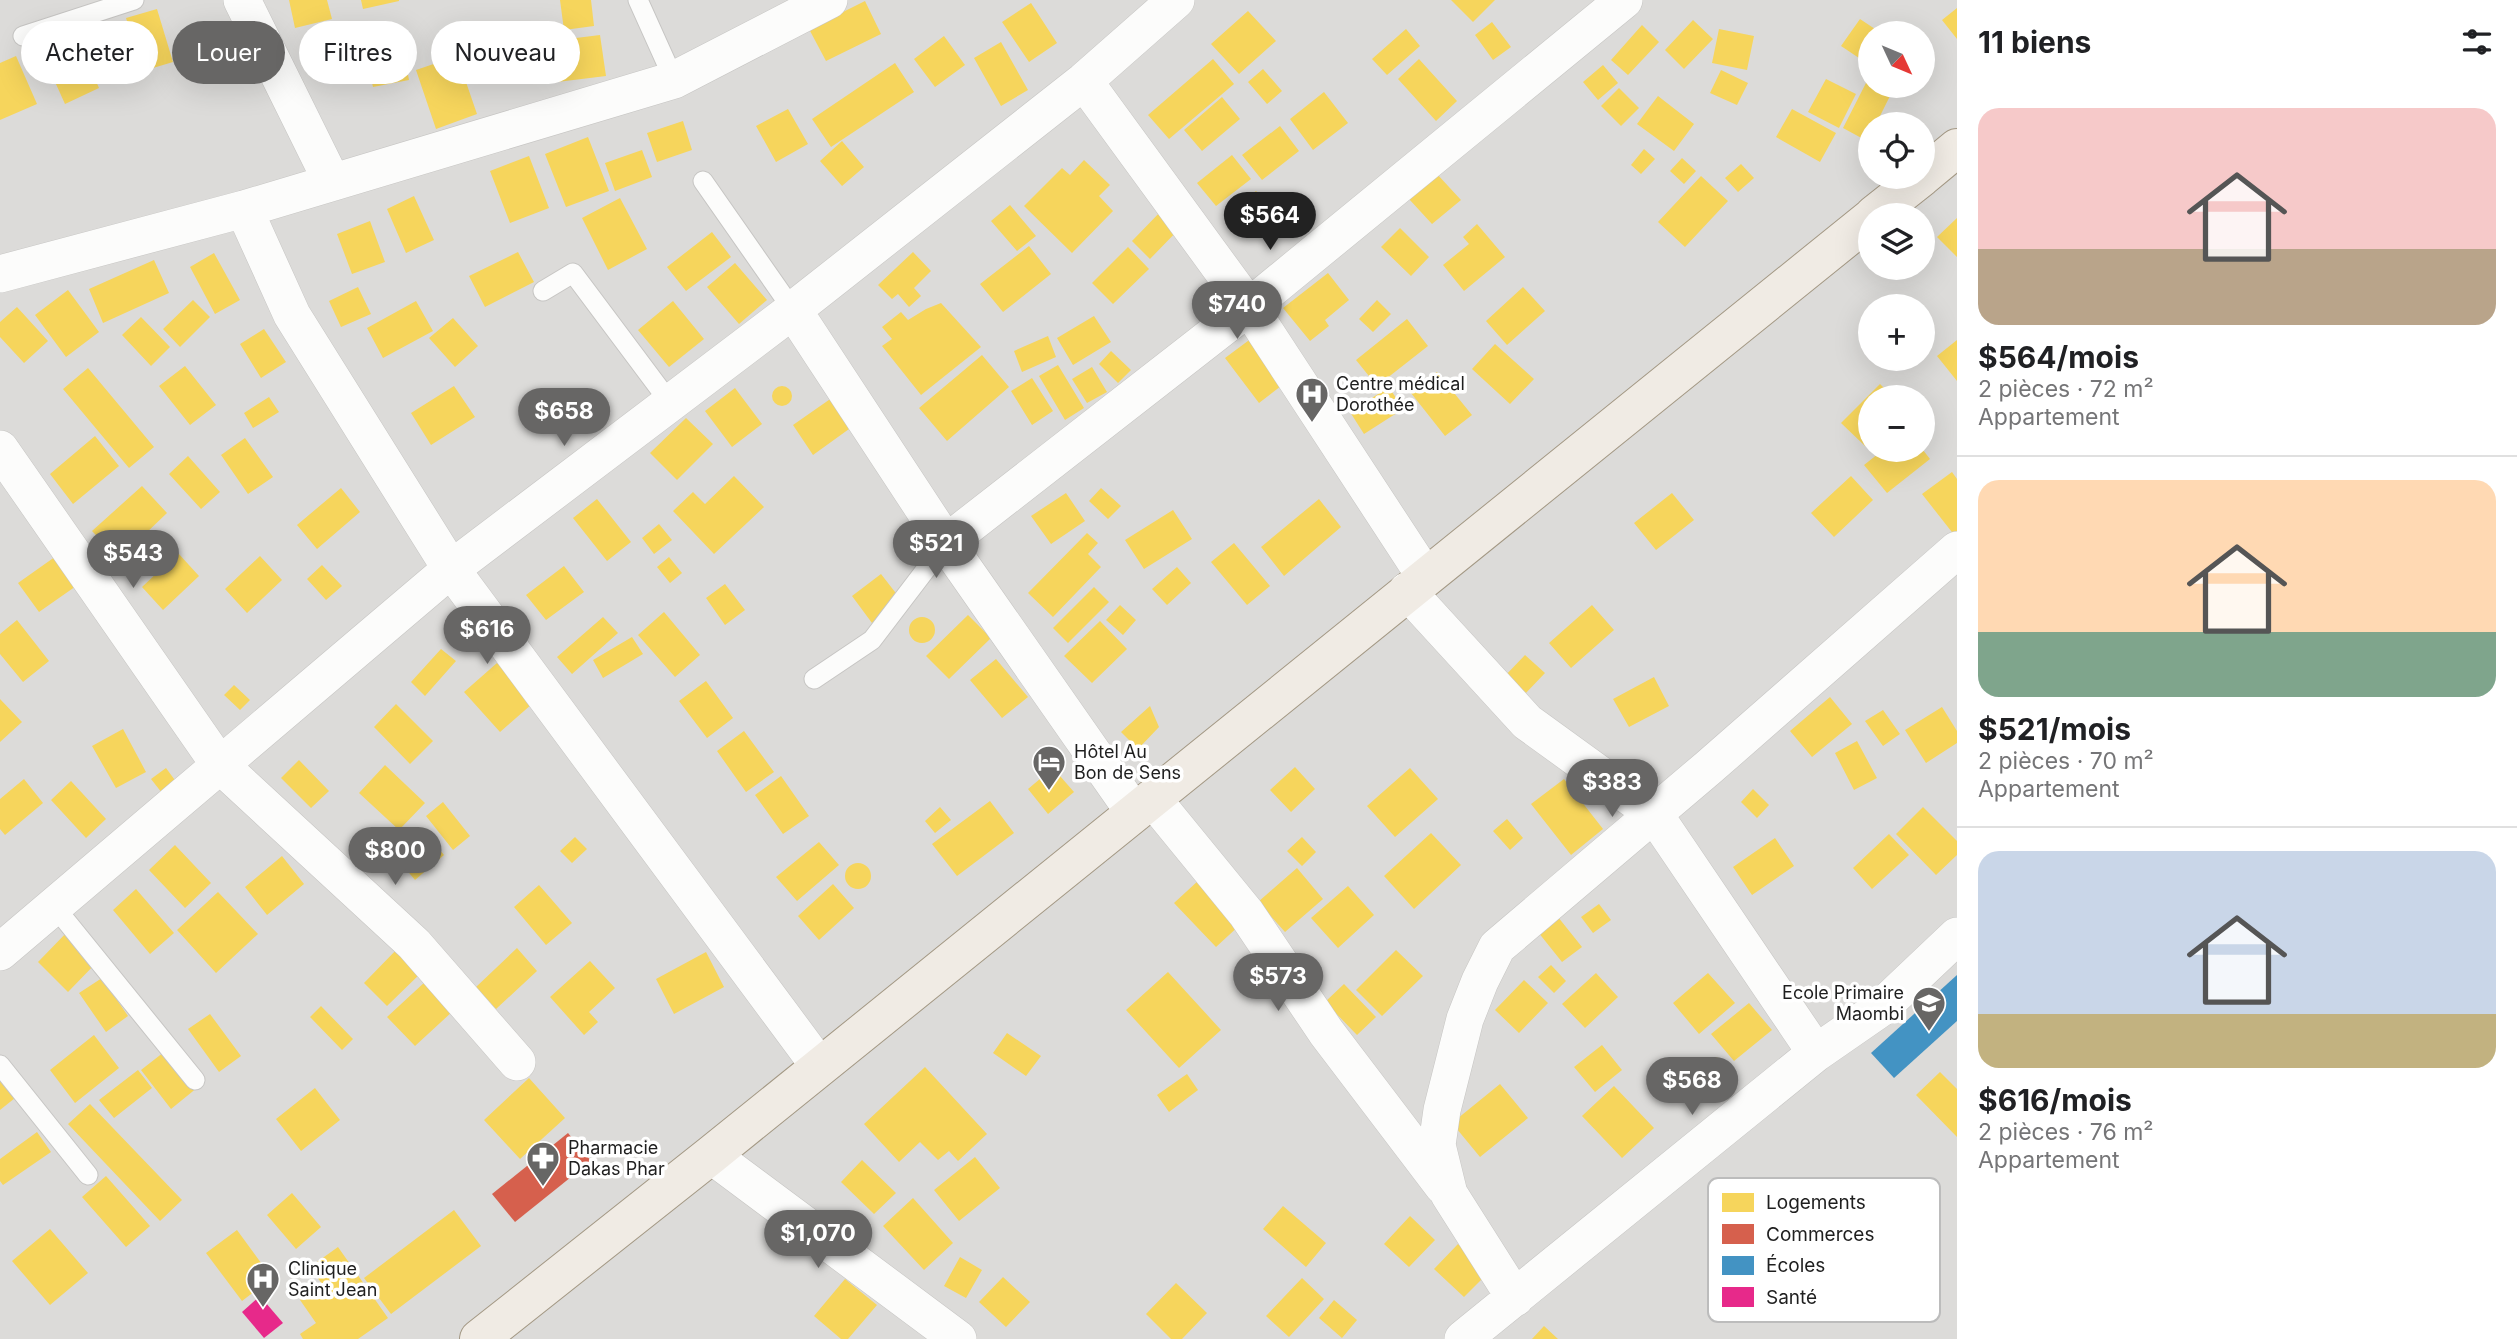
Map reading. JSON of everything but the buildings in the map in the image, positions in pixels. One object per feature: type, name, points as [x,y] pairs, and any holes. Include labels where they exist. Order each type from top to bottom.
[{"type":"main road","points":[[1935,166],[1957,148]]},
{"type":"main road","points":[[1888,203],[1906,189]]},
{"type":"main road","points":[[479,1339],[711,1155],[1858,227]]},
{"type":"street","points":[[242,0],[332,182]]},
{"type":"street","points":[[0,274],[244,209],[674,80],[829,0]]},
{"type":"street","points":[[0,952],[451,569],[793,310],[1084,81],[1176,0]]},
{"type":"street","points":[[946,543],[1249,306],[1624,0]]},
{"type":"street","points":[[1084,81],[1249,306],[1416,583],[1527,722],[1654,814],[1816,1053]]},
{"type":"street","points":[[244,209],[292,314],[451,569],[820,1067]]},
{"type":"street","points":[[793,310],[946,543],[1143,805],[1246,913],[1326,1032],[1449,1194],[1515,1298]]},
{"type":"street","points":[[0,449],[219,764],[414,944],[517,1062]]},
{"type":"street","points":[[1449,1194],[1437,1145],[1438,1130],[1465,1019],[1497,947],[1957,550]]},
{"type":"street","points":[[1463,1339],[1816,1053],[1881,1008],[1957,936]]},
{"type":"street","points":[[711,1155],[958,1339]]},
{"type":"lane","points":[[69,21],[134,0]]},
{"type":"lane","points":[[638,0],[674,80]]},
{"type":"lane","points":[[703,181],[793,310]]},
{"type":"lane","points":[[543,290],[573,273],[671,404]]},
{"type":"lane","points":[[814,679],[872,640],[946,543]]},
{"type":"lane","points":[[54,906],[195,1080]]},
{"type":"lane","points":[[0,1065],[88,1175]]},
{"type":"shaded area","points":[[0,0],[1957,0],[1957,1339],[0,1339]]},
{"type":"place","name":"Centre médical Dorothée","points":[[1312,424]]},
{"type":"place","name":"Hôtel Au Bon de Sens","points":[[1049,792]]},
{"type":"place","name":"Ecole Primaire Maombi","points":[[1929,1033]]},
{"type":"place","name":"Pharmacie Dakas Phar","points":[[543,1188]]},
{"type":"place","name":"Clinique Saint Jean","points":[[263,1309]]}]
